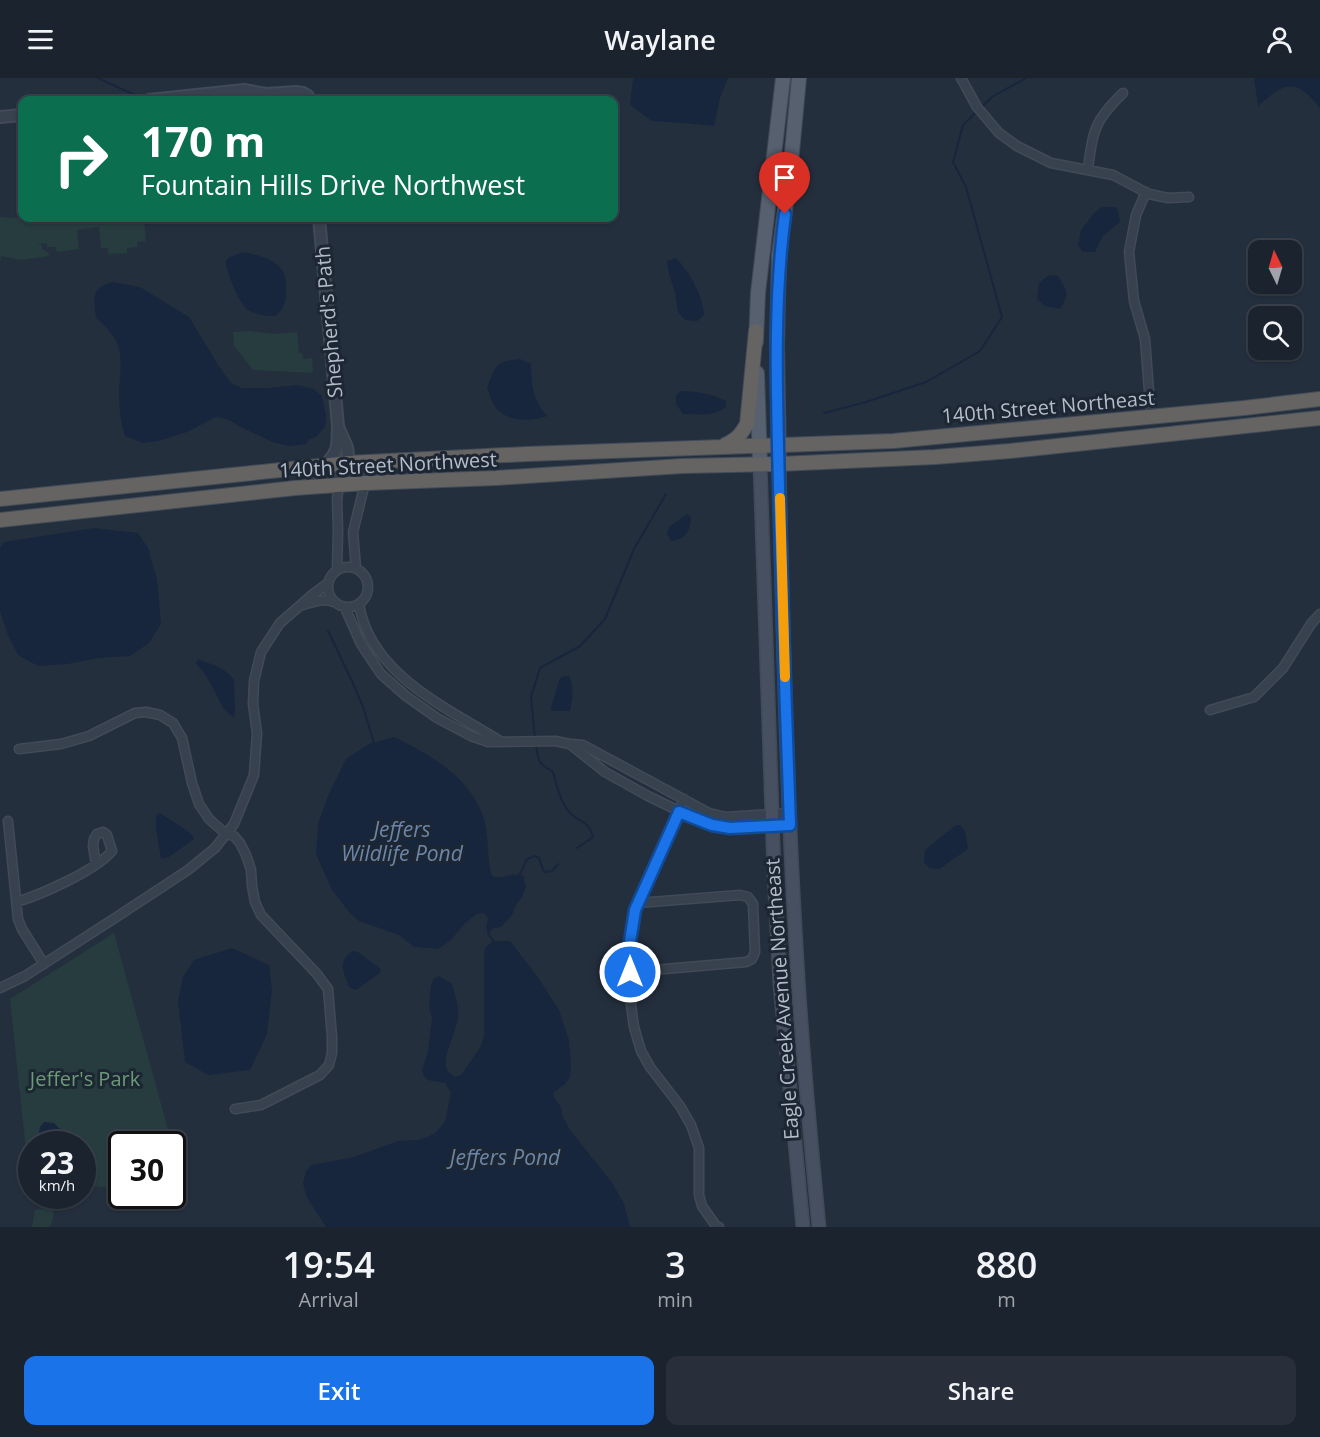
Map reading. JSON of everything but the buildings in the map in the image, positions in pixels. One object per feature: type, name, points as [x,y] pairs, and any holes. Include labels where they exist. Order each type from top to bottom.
[{"type":"highway","points":[[723,447],[736,440],[743,433],[747,424],[756,331]]},
{"type":"highway","name":"140th Street Northeast","points":[[778,445],[893,441],[1320,399]]},
{"type":"highway","name":"140th Street Northeast","points":[[779,464],[935,458],[1320,418]]},
{"type":"highway","name":"140th Street Northwest","points":[[0,499],[349,463],[778,445]]},
{"type":"highway","name":"140th Street Northwest","points":[[0,520],[295,488],[682,466],[779,464]]},
{"type":"main road","name":"Eagle Creek Avenue Northeast","points":[[783,78],[758,292],[756,331],[772,820],[780,984],[802,1227]]},
{"type":"main road","name":"Eagle Creek Avenue Northeast","points":[[799,78],[779,255],[778,445],[790,819],[807,1106],[819,1227]]},
{"type":"street","points":[[961,78],[977,107],[999,133],[1017,146],[1051,163],[1113,174],[1146,192],[1168,198],[1189,197]]},
{"type":"street","points":[[187,96],[244,90],[266,94],[303,93],[306,96]]},
{"type":"street","points":[[1088,170],[1090,144],[1095,128],[1105,112],[1123,93]]},
{"type":"street","points":[[0,117],[18,115]]},
{"type":"street","points":[[1146,192],[1136,215],[1129,252],[1134,301],[1145,339],[1150,417]]},
{"type":"street","name":"Shepherd's Path","points":[[319,222],[338,426],[335,455],[325,465]]},
{"type":"street","name":"Shepherd's Path","points":[[338,426],[349,463]]},
{"type":"street","points":[[337,570],[339,485],[349,476],[407,460]]},
{"type":"street","points":[[295,488],[338,472],[349,463]]},
{"type":"street","points":[[356,568],[353,532],[365,483]]},
{"type":"street","points":[[0,988],[44,964],[188,870],[215,848],[234,824],[254,775],[257,734],[253,704],[254,681],[261,652],[280,623],[328,582],[337,570],[343,567],[356,568],[366,576],[369,588],[367,595],[359,604],[345,608]]},
{"type":"street","points":[[328,582],[330,597],[334,602]]},
{"type":"street","points":[[300,606],[319,600],[328,600],[345,608],[361,644],[381,674],[406,696],[437,718],[471,736],[488,742],[555,741],[583,745],[709,813],[726,817],[790,819]]},
{"type":"street","points":[[359,604],[361,617],[369,636],[390,666],[412,686],[501,741]]},
{"type":"street","points":[[1210,710],[1254,697],[1283,668],[1320,614]]},
{"type":"street","points":[[19,749],[61,744],[89,736],[135,713],[146,712],[173,723],[182,738],[199,804],[209,819],[226,834],[234,836],[246,855],[251,870],[255,902],[261,915],[317,974],[328,989],[332,1037],[329,1065],[320,1075],[261,1105],[235,1109]]},
{"type":"street","points":[[570,744],[605,772],[679,812],[712,825],[730,828],[772,820]]},
{"type":"street","points":[[684,800],[635,910],[629,948],[631,1005],[641,1051],[691,1125],[699,1148],[699,1195],[702,1206],[719,1227]]},
{"type":"street","points":[[8,821],[18,919],[44,964]]},
{"type":"street","points":[[17,902],[63,883],[96,864]]},
{"type":"street","points":[[630,972],[746,962],[755,952],[753,904],[748,897],[638,903]]},
{"type":"green space","points":[[0,217],[18,217],[18,222],[144,222],[146,241],[137,242],[137,247],[127,248],[127,253],[108,254],[108,248],[101,248],[99,227],[77,230],[79,249],[57,252],[56,247],[47,247],[47,243],[37,244],[42,245],[42,249],[48,252],[49,256],[21,260],[1,256],[0,263]]},
{"type":"green space","points":[[250,331],[275,334],[297,332],[299,353],[302,353],[303,359],[312,358],[313,373],[253,370],[234,346],[233,332]]},
{"type":"green space","name":"Jeffer's Park","points":[[114,933],[168,1131],[108,1131],[108,1188],[96,1186],[96,1131],[24,1131],[10,999]]},
{"type":"green space","points":[[52,1209],[53,1218],[49,1227],[32,1227],[35,1210]]},
{"type":"water","points":[[634,78],[728,78],[720,98],[714,126],[652,121],[630,105]]},
{"type":"water","points":[[1254,78],[1320,78],[1320,108],[1304,92],[1290,86],[1276,92],[1258,106]]},
{"type":"water","points":[[1102,207],[1115,207],[1118,210],[1120,222],[1103,236],[1095,252],[1083,252],[1078,245],[1081,230]]},
{"type":"water","points":[[242,252],[267,259],[283,270],[286,279],[286,298],[276,316],[262,315],[248,310],[238,295],[228,273],[226,262],[228,258]]},
{"type":"water","points":[[676,258],[691,277],[699,293],[704,315],[697,321],[685,320],[678,312],[667,261]]},
{"type":"water","points":[[1049,275],[1058,276],[1065,289],[1065,299],[1060,309],[1045,306],[1037,299],[1039,283]]},
{"type":"water","points":[[112,282],[140,287],[189,317],[231,383],[242,388],[298,385],[313,389],[322,396],[326,416],[325,427],[306,444],[289,446],[272,442],[227,419],[216,417],[187,432],[158,441],[143,443],[125,436],[120,408],[119,348],[110,332],[96,318],[95,295],[100,288]]},
{"type":"water","points":[[520,359],[531,364],[534,392],[538,404],[547,416],[526,420],[511,418],[498,411],[493,403],[487,387],[495,369],[505,361]]},
{"type":"water","points":[[680,391],[715,396],[726,401],[726,407],[711,414],[683,414],[676,404],[676,396]]},
{"type":"water","points":[[687,514],[691,517],[688,530],[680,539],[671,541],[667,534],[669,527]]},
{"type":"water","points":[[94,528],[138,533],[148,548],[157,579],[161,624],[149,643],[130,656],[38,666],[18,655],[0,611],[0,548],[4,542]]},
{"type":"water","points":[[198,659],[223,669],[234,680],[234,718],[224,709],[207,677],[196,663]]},
{"type":"water","points":[[569,676],[571,680],[570,711],[552,711],[551,707],[559,681]]},
{"type":"water","name":"Jeffers Wildlife Pond","points":[[394,737],[434,759],[468,789],[483,816],[492,876],[520,875],[525,877],[526,887],[522,897],[512,915],[501,927],[494,928],[488,933],[486,928],[488,918],[484,913],[477,914],[465,923],[451,940],[438,949],[414,947],[399,935],[359,921],[332,890],[316,854],[318,824],[328,796],[346,759],[369,744]]},
{"type":"water","points":[[160,813],[189,832],[194,839],[169,857],[161,859],[156,828],[156,815]]},
{"type":"water","points":[[956,825],[960,825],[965,831],[968,849],[939,869],[929,868],[924,862],[925,850]]},
{"type":"water","name":"Jeffers Pond","points":[[493,941],[510,941],[559,1010],[569,1040],[571,1067],[570,1077],[553,1093],[554,1097],[561,1107],[570,1130],[613,1184],[624,1204],[630,1227],[326,1227],[306,1196],[303,1183],[306,1171],[312,1165],[354,1157],[398,1141],[418,1140],[435,1133],[445,1122],[451,1093],[445,1083],[424,1077],[422,1070],[428,1051],[431,1027],[432,1017],[429,1008],[431,985],[434,978],[439,976],[452,984],[458,1017],[448,1050],[446,1067],[455,1077],[461,1075],[481,1046],[484,1035],[485,948]]},
{"type":"water","points":[[232,948],[269,965],[272,990],[267,1034],[250,1070],[208,1075],[185,1062],[178,1001],[183,977],[194,960]]},
{"type":"water","points":[[353,951],[358,952],[381,969],[380,973],[356,990],[349,987],[343,968],[344,959]]},
{"type":"water","points":[[44,1122],[54,1123],[62,1131],[39,1131]]},
{"type":"waterway","points":[[98,78],[137,96]]},
{"type":"waterway","points":[[824,413],[926,382],[980,351],[1002,317],[966,187],[953,162],[963,125],[992,97],[1026,78]]},
{"type":"waterway","points":[[535,739],[531,697],[540,668],[580,646],[605,619],[634,549],[666,494]]},
{"type":"waterway","points":[[328,631],[363,707],[374,743]]},
{"type":"waterway","points":[[536,744],[537,755],[544,766],[553,772],[559,794],[567,809],[591,831],[593,837],[577,848]]},
{"type":"waterway","points":[[519,876],[527,859],[535,856],[539,858],[544,872],[552,871],[558,864]]},
{"type":"waterway","points":[[489,931],[494,942]]},
{"type":"slow traffic","points":[[780,498],[785,677]]},
{"type":"route","points":[[630,972],[629,948],[635,910],[679,812],[712,825],[730,828],[790,825],[777,345],[779,255],[785,214]]}]
